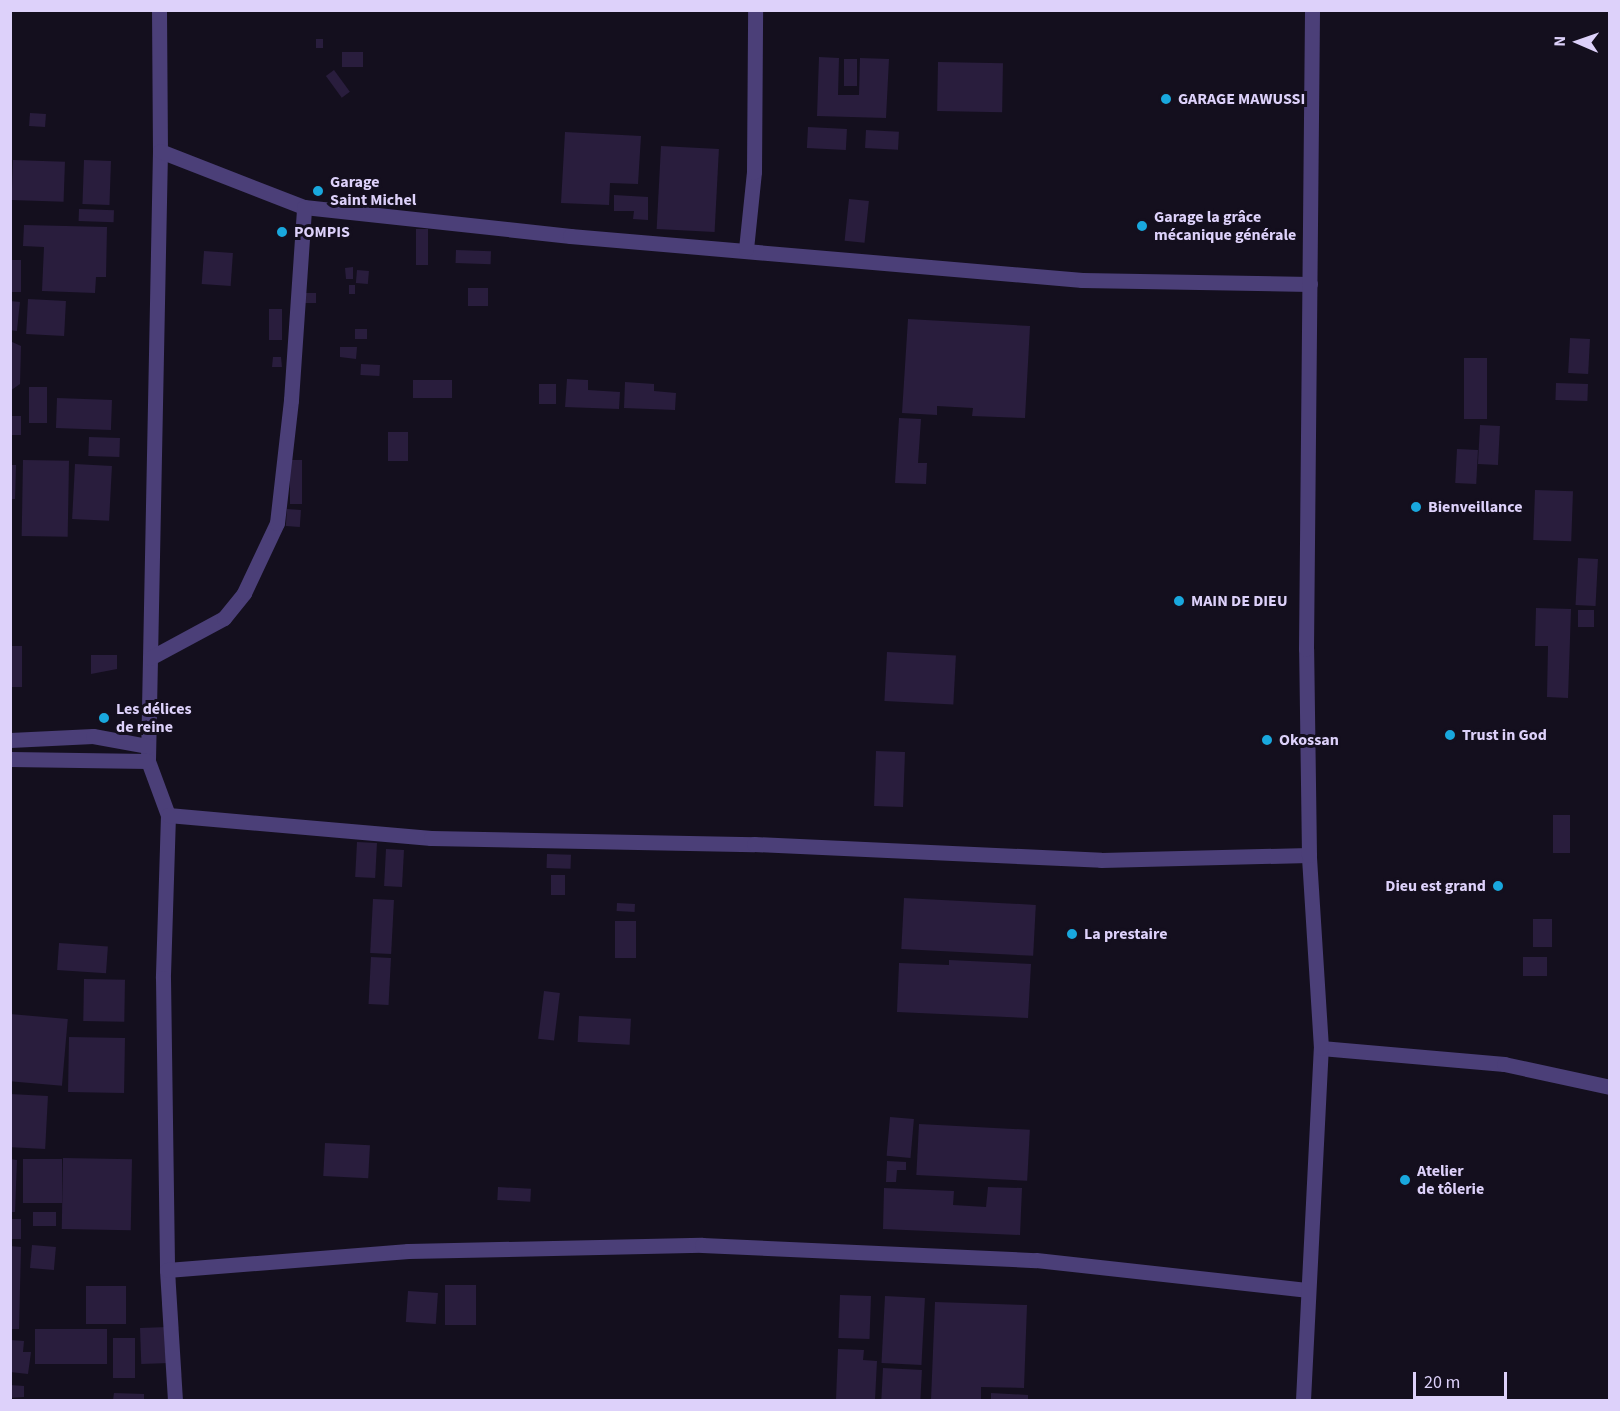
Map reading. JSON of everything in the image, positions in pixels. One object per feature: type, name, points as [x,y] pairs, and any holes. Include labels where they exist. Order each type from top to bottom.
[{"type":"street","points":[[159,10],[160,151],[148,754],[168,815],[163,978],[167,1270],[175,1401]]},
{"type":"street","points":[[746,249],[754,172],[755,10]]},
{"type":"street","points":[[1303,1401],[1306,1290],[1321,1048],[1309,855],[1306,637],[1312,10]]},
{"type":"street","points":[[160,151],[304,207],[570,236],[746,249],[1082,280],[1310,284]]},
{"type":"street","points":[[150,658],[224,618],[243,593],[277,523],[291,400],[304,207]]},
{"type":"street","points":[[10,740],[93,736],[148,754]]},
{"type":"street","points":[[10,759],[148,754]]},
{"type":"street","points":[[168,815],[431,838],[754,844],[1101,860],[1309,855]]},
{"type":"street","points":[[1321,1048],[1504,1064],[1610,1087]]},
{"type":"street","points":[[167,1270],[408,1251],[702,1245],[1036,1260],[1306,1290]]},
{"type":"building","points":[[316,39],[323,39],[323,48],[316,48]]},
{"type":"building","points":[[342,52],[363,52],[363,67],[342,67]]},
{"type":"building","points":[[819,57],[839,58],[838,95],[859,95],[860,58],[889,59],[886,118],[817,116]]},
{"type":"building","points":[[844,59],[857,59],[857,86],[844,86]]},
{"type":"building","points":[[938,62],[1003,63],[1002,112],[937,111]]},
{"type":"building","points":[[334,70],[350,92],[342,98],[326,76]]},
{"type":"building","points":[[30,113],[46,114],[45,127],[29,126]]},
{"type":"building","points":[[808,127],[847,129],[846,150],[807,148]]},
{"type":"building","points":[[866,130],[899,132],[898,150],[865,148]]},
{"type":"building","points":[[565,132],[641,136],[638,184],[610,183],[609,205],[561,203]]},
{"type":"building","points":[[661,146],[719,149],[715,232],[657,229]]},
{"type":"building","points":[[13,160],[65,162],[64,202],[12,200]]},
{"type":"building","points":[[84,160],[111,161],[109,205],[82,204]]},
{"type":"building","points":[[614,195],[648,197],[648,220],[633,219],[634,211],[614,211]]},
{"type":"building","points":[[849,199],[869,201],[865,243],[845,241]]},
{"type":"building","points":[[79,209],[114,210],[114,222],[79,221]]},
{"type":"building","points":[[24,225],[107,227],[106,277],[96,277],[95,293],[42,291],[44,247],[23,246]]},
{"type":"building","points":[[416,229],[428,229],[428,265],[416,265]]},
{"type":"building","points":[[456,250],[491,251],[491,264],[456,263]]},
{"type":"building","points":[[204,251],[233,253],[231,286],[202,284]]},
{"type":"building","points":[[10,260],[21,260],[21,292],[10,292]]},
{"type":"building","points":[[353,267],[353,279],[346,279],[345,268]]},
{"type":"building","points":[[357,270],[369,271],[368,284],[356,283]]},
{"type":"building","points":[[349,285],[355,285],[355,294],[349,294]]},
{"type":"building","points":[[468,288],[488,288],[488,306],[468,306]]},
{"type":"building","points":[[304,293],[316,293],[316,303],[304,303]]},
{"type":"building","points":[[28,299],[66,301],[64,336],[26,334]]},
{"type":"building","points":[[10,301],[20,302],[17,331],[10,330]]},
{"type":"building","points":[[269,309],[282,309],[282,340],[269,340]]},
{"type":"building","points":[[908,319],[1030,326],[1025,418],[972,416],[973,408],[937,406],[937,415],[902,413]]},
{"type":"building","points":[[355,329],[367,329],[367,339],[355,339]]},
{"type":"building","points":[[1570,338],[1590,339],[1588,374],[1568,373]]},
{"type":"building","points":[[10,341],[21,346],[20,384],[10,391]]},
{"type":"building","points":[[340,347],[357,347],[356,359],[340,357]]},
{"type":"building","points":[[273,357],[281,357],[282,367],[272,367]]},
{"type":"building","points":[[1464,358],[1487,358],[1487,419],[1464,419]]},
{"type":"building","points":[[361,364],[380,365],[379,376],[360,375]]},
{"type":"building","points":[[567,379],[588,380],[588,390],[620,392],[619,409],[565,407]]},
{"type":"building","points":[[413,380],[452,380],[452,398],[413,398]]},
{"type":"building","points":[[625,382],[654,384],[654,391],[676,393],[675,410],[624,408]]},
{"type":"building","points":[[1556,383],[1588,384],[1587,401],[1555,400]]},
{"type":"building","points":[[539,384],[556,384],[556,404],[539,404]]},
{"type":"building","points":[[29,387],[47,387],[47,423],[29,423]]},
{"type":"building","points":[[57,398],[112,400],[111,430],[56,428]]},
{"type":"building","points":[[10,416],[21,416],[21,435],[10,435]]},
{"type":"building","points":[[899,418],[921,419],[918,463],[927,463],[926,484],[895,483]]},
{"type":"building","points":[[1480,425],[1500,426],[1498,465],[1478,464]]},
{"type":"building","points":[[388,432],[408,432],[408,461],[388,461]]},
{"type":"building","points":[[89,437],[120,438],[119,457],[88,456]]},
{"type":"building","points":[[1457,449],[1478,450],[1476,484],[1455,483]]},
{"type":"building","points":[[23,460],[69,461],[68,537],[22,536]]},
{"type":"building","points":[[290,460],[302,460],[302,504],[290,504]]},
{"type":"building","points":[[75,464],[112,466],[109,521],[72,519]]},
{"type":"building","points":[[10,465],[16,465],[15,499],[10,499]]},
{"type":"building","points":[[1535,490],[1573,491],[1571,541],[1533,540]]},
{"type":"building","points":[[287,509],[301,510],[300,527],[286,526]]},
{"type":"building","points":[[1578,558],[1598,559],[1596,606],[1576,605]]},
{"type":"building","points":[[1536,608],[1571,609],[1568,698],[1547,697],[1548,646],[1535,646]]},
{"type":"building","points":[[1578,610],[1594,610],[1594,627],[1578,627]]},
{"type":"building","points":[[10,646],[22,646],[22,687],[10,687]]},
{"type":"building","points":[[887,652],[956,656],[953,705],[884,701]]},
{"type":"building","points":[[91,655],[117,655],[117,669],[91,674]]},
{"type":"building","points":[[876,751],[905,752],[903,807],[874,806]]},
{"type":"building","points":[[1553,815],[1570,815],[1570,853],[1553,853]]},
{"type":"building","points":[[357,842],[377,843],[375,878],[355,877]]},
{"type":"building","points":[[386,849],[404,850],[402,887],[384,886]]},
{"type":"building","points":[[547,854],[571,855],[570,869],[547,868]]},
{"type":"building","points":[[551,875],[565,875],[565,895],[551,895]]},
{"type":"building","points":[[904,898],[1036,905],[1033,956],[901,949]]},
{"type":"building","points":[[373,899],[394,900],[391,954],[370,953]]},
{"type":"building","points":[[617,903],[635,904],[635,912],[617,911]]},
{"type":"building","points":[[1533,919],[1552,919],[1552,947],[1533,947]]},
{"type":"building","points":[[615,921],[636,921],[636,958],[615,958]]},
{"type":"building","points":[[59,943],[108,946],[106,973],[57,970]]},
{"type":"building","points":[[371,957],[391,958],[389,1005],[369,1004]]},
{"type":"building","points":[[1523,957],[1547,957],[1547,976],[1523,976]]},
{"type":"building","points":[[949,960],[1031,964],[1028,1018],[897,1012],[899,963],[949,965]]},
{"type":"building","points":[[84,979],[125,980],[124,1022],[83,1021]]},
{"type":"building","points":[[544,991],[560,993],[554,1041],[538,1039]]},
{"type":"building","points":[[10,1014],[68,1019],[62,1086],[10,1081]]},
{"type":"building","points":[[579,1016],[631,1019],[630,1045],[578,1042]]},
{"type":"building","points":[[69,1037],[125,1038],[124,1093],[68,1092]]},
{"type":"building","points":[[10,1094],[48,1096],[45,1149],[10,1147]]},
{"type":"building","points":[[890,1117],[914,1119],[911,1158],[887,1156]]},
{"type":"building","points":[[919,1124],[1030,1130],[1027,1181],[916,1175]]},
{"type":"building","points":[[325,1143],[370,1145],[368,1178],[323,1176]]},
{"type":"building","points":[[63,1158],[132,1159],[131,1230],[62,1229]]},
{"type":"building","points":[[10,1159],[17,1160],[15,1212],[10,1212]]},
{"type":"building","points":[[23,1159],[62,1159],[62,1203],[23,1203]]},
{"type":"building","points":[[887,1161],[906,1162],[906,1170],[897,1170],[896,1182],[886,1182]]},
{"type":"building","points":[[498,1187],[531,1189],[530,1202],[497,1200]]},
{"type":"building","points":[[988,1187],[1022,1188],[1020,1235],[883,1229],[884,1188],[954,1191],[953,1205],[986,1207]]},
{"type":"building","points":[[33,1212],[56,1212],[56,1226],[33,1226]]},
{"type":"building","points":[[10,1219],[21,1219],[21,1239],[10,1239]]},
{"type":"building","points":[[32,1245],[56,1247],[54,1270],[30,1268]]},
{"type":"building","points":[[10,1246],[21,1247],[19,1329],[10,1329]]},
{"type":"building","points":[[445,1285],[476,1285],[476,1325],[445,1325]]},
{"type":"building","points":[[86,1286],[126,1286],[126,1324],[86,1324]]},
{"type":"building","points":[[408,1291],[438,1293],[436,1324],[406,1322]]},
{"type":"building","points":[[840,1295],[871,1296],[869,1339],[838,1338]]},
{"type":"building","points":[[885,1296],[925,1298],[921,1365],[881,1363]]},
{"type":"building","points":[[935,1302],[1027,1305],[1024,1388],[981,1387],[981,1400],[931,1400]]},
{"type":"building","points":[[168,1327],[169,1363],[141,1364],[140,1328]]},
{"type":"building","points":[[35,1329],[107,1329],[107,1364],[35,1364]]},
{"type":"building","points":[[113,1338],[135,1338],[135,1378],[113,1378]]},
{"type":"building","points":[[10,1340],[24,1341],[23,1352],[31,1352],[28,1374],[10,1372]]},
{"type":"building","points":[[838,1349],[864,1350],[863,1360],[877,1361],[875,1400],[836,1400]]},
{"type":"building","points":[[883,1368],[922,1370],[920,1400],[881,1400]]},
{"type":"building","points":[[10,1385],[24,1386],[24,1397],[10,1398]]},
{"type":"building","points":[[114,1393],[144,1394],[144,1400],[113,1400]]},
{"type":"building","points":[[991,1393],[1028,1395],[1028,1400],[991,1400]]},
{"type":"place","name":"GARAGE MAWUSSI","points":[[1166,99]]},
{"type":"place","name":"Garage Saint Michel","points":[[318,191]]},
{"type":"place","name":"Garage la grâce mécanique générale","points":[[1142,226]]},
{"type":"place","name":"POMPIS","points":[[282,232]]},
{"type":"place","name":"Bienveillance","points":[[1416,507]]},
{"type":"place","name":"MAIN DE DIEU","points":[[1179,601]]},
{"type":"place","name":"Les délices de reine","points":[[104,718]]},
{"type":"place","name":"Trust in God","points":[[1450,735]]},
{"type":"place","name":"Okossan","points":[[1267,740]]},
{"type":"place","name":"Dieu est grand","points":[[1498,886]]},
{"type":"place","name":"La prestaire","points":[[1072,934]]},
{"type":"place","name":"Atelier de tôlerie","points":[[1405,1180]]}]
